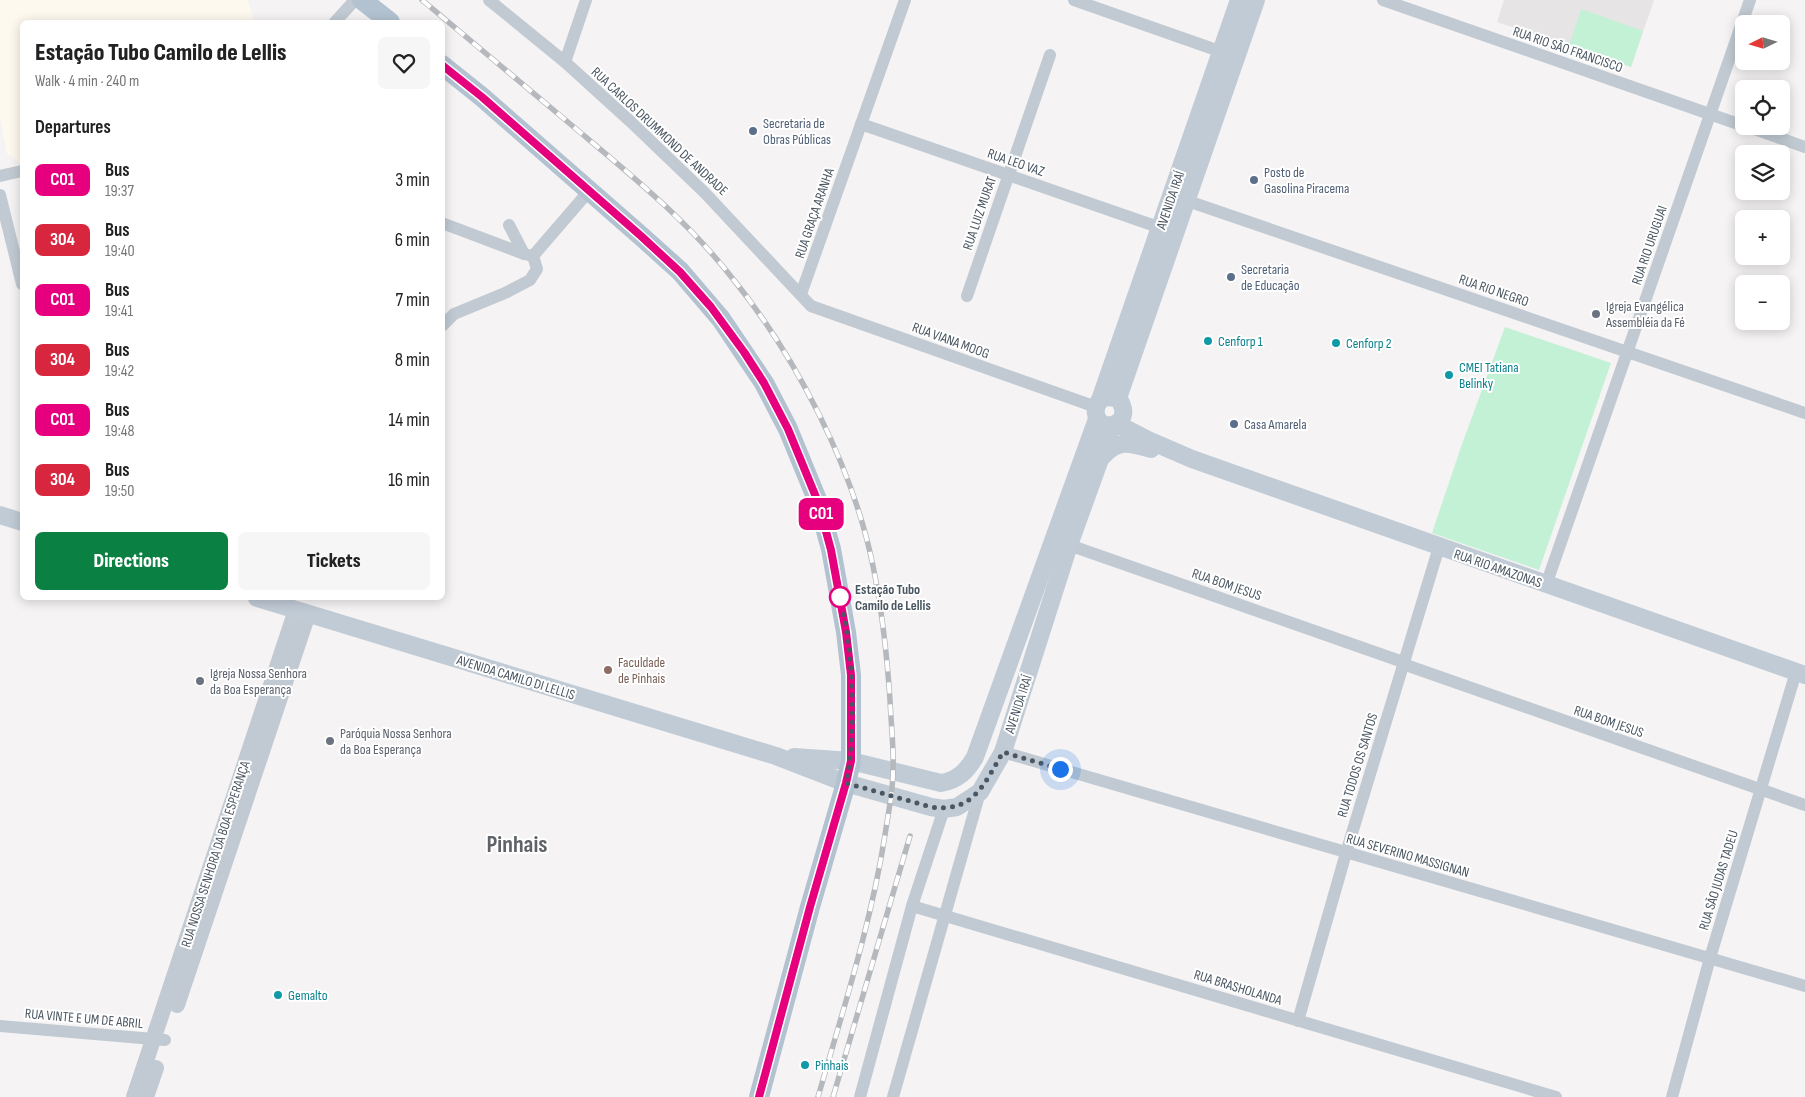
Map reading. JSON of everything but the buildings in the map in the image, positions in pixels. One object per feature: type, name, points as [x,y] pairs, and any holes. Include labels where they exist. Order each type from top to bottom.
[{"type":"main road","points":[[362,0],[387,20]]},
{"type":"main road","name":"AVENIDA IRAÍ","points":[[941,783],[952,781],[962,775],[975,756],[1109,412],[1179,198],[1239,0]]},
{"type":"main road","name":"AVENIDA IRAÍ","points":[[980,792],[1003,752],[1069,545],[1100,458],[1109,412],[1161,228],[1179,198],[1256,0]]},
{"type":"main road","points":[[445,67],[482,97],[680,272],[721,319],[764,383],[788,429],[818,502],[831,550],[841,601],[851,675],[851,761],[759,1097]]},
{"type":"main road","name":"RUA RIO AMAZONAS","points":[[1109,412],[1151,432],[1192,460],[1801,674]]},
{"type":"main road","points":[[1100,458],[1109,449],[1121,443],[1134,443],[1192,460]]},
{"type":"main road","points":[[0,515],[20,521]]},
{"type":"main road","name":"AVENIDA CAMILO DI LELLIS","points":[[263,600],[776,756],[846,783],[944,809]]},
{"type":"main road","name":"AVENIDA CAMILO DI LELLIS","points":[[776,756],[851,761],[941,783]]},
{"type":"main road","points":[[944,809],[958,807],[980,792]]},
{"type":"street","points":[[337,20],[355,0]]},
{"type":"street","name":"RUA CARLOS DRUMMOND DE ANDRADE","points":[[489,0],[564,62],[631,122],[705,193],[801,294]]},
{"type":"street","points":[[564,62],[586,0]]},
{"type":"street","name":"RUA GRAÇA ARANHA","points":[[801,294],[905,0]]},
{"type":"street","points":[[1074,0],[1222,52]]},
{"type":"street","name":"RUA RIO SÃO FRANCISCO","points":[[1383,0],[1735,122]]},
{"type":"street","name":"RUA RIO URUGUAI","points":[[1546,585],[1750,0]]},
{"type":"street","name":"RUA LUIZ MURAT","points":[[967,296],[1050,55]]},
{"type":"street","name":"RUA LEO VAZ","points":[[861,124],[1161,228]]},
{"type":"street","name":"RUA RIO SÃO FRANCISCO","points":[[1771,135],[1805,147]]},
{"type":"street","points":[[0,176],[20,171]]},
{"type":"street","points":[[528,255],[589,191]]},
{"type":"street","points":[[0,195],[20,276]]},
{"type":"street","name":"RUA RIO NEGRO","points":[[1179,198],[1805,413]]},
{"type":"street","points":[[445,224],[528,255]]},
{"type":"street","points":[[445,323],[454,314],[505,293],[530,280],[536,269],[510,225]]},
{"type":"street","name":"RUA VIANA MOOG","points":[[801,294],[811,306],[1109,412]]},
{"type":"street","name":"RUA BOM JESUS","points":[[1069,545],[1805,805]]},
{"type":"street","name":"RUA TODOS OS SANTOS","points":[[1298,1020],[1346,853],[1439,548]]},
{"type":"street","name":"RUA NOSSA SENHORA DA BOA ESPERANÇA","points":[[134,1097],[159,1040],[302,612]]},
{"type":"street","name":"RUA SÃO JUDAS TADEU","points":[[1672,1097],[1710,958],[1760,790],[1801,674]]},
{"type":"street","name":"RUA SEVERINO MASSIGNAN","points":[[1003,752],[1805,986]]},
{"type":"street","name":"AVENIDA IRAÍ","points":[[893,1097],[980,792]]},
{"type":"street","points":[[860,1097],[912,906],[944,809]]},
{"type":"street","name":"RUA BRASHOLANDA","points":[[912,906],[1556,1097]]},
{"type":"street","name":"RUA VINTE E UM DE ABRIL","points":[[0,1026],[159,1040]]},
{"type":"street","name":"RUA NOSSA SENHORA DA BOA ESPERANÇA","points":[[146,1097],[159,1040]]},
{"type":"shaded area","points":[[0,0],[248,0],[253,20],[20,20],[20,162],[7,154],[0,117]]},
{"type":"shaded area","points":[[1504,0],[1654,0],[1631,67],[1497,22]]},
{"type":"green space","points":[[1581,9],[1643,31],[1631,67],[1569,46]]},
{"type":"green space","points":[[1505,327],[1611,363],[1539,570],[1432,533]]},
{"type":"railway","points":[[422,0],[638,181],[678,218],[716,258],[756,310],[800,378],[837,452],[852,490],[864,528],[882,616],[890,700],[893,779],[885,835],[872,901],[856,967],[818,1097]]},
{"type":"railway","points":[[833,1097],[910,836]]},
{"type":"bus line","name":"C01","points":[[445,67],[482,97],[641,236],[680,272],[711,307],[764,383],[788,429],[818,502],[831,550],[846,632],[851,675],[851,761],[759,1097]]},
{"type":"place","name":"Secretaria de Obras Públicas","points":[[753,131]]},
{"type":"place","name":"Posto de Gasolina Piracema","points":[[1254,180]]},
{"type":"place","name":"Secretaria de Educação","points":[[1231,277]]},
{"type":"place","name":"Igreja Evangélica Assembléia da Fé","points":[[1596,314]]},
{"type":"place","name":"Cenforp 1","points":[[1208,341]]},
{"type":"place","name":"Cenforp 2","points":[[1336,343]]},
{"type":"place","name":"CMEI Tatiana Belinky","points":[[1449,375]]},
{"type":"place","name":"Casa Amarela","points":[[1234,424]]},
{"type":"place","name":"Estação Tubo Camilo de Lellis","points":[[840,597]]},
{"type":"place","name":"Faculdade de Pinhais","points":[[608,670]]},
{"type":"place","name":"Igreja Nossa Senhora da Boa Esperança","points":[[200,681]]},
{"type":"place","name":"Paróquia Nossa Senhora da Boa Esperança","points":[[330,741]]},
{"type":"place","name":"Gemalto","points":[[278,995]]},
{"type":"place","name":"Pinhais","points":[[805,1065]]},
{"type":"district","name":"Pinhais","points":[[517,844]]},
{"type":"route","points":[[840,597],[851,675],[851,761],[846,783],[944,809],[958,807],[980,792],[1003,752],[1060,769]]}]
